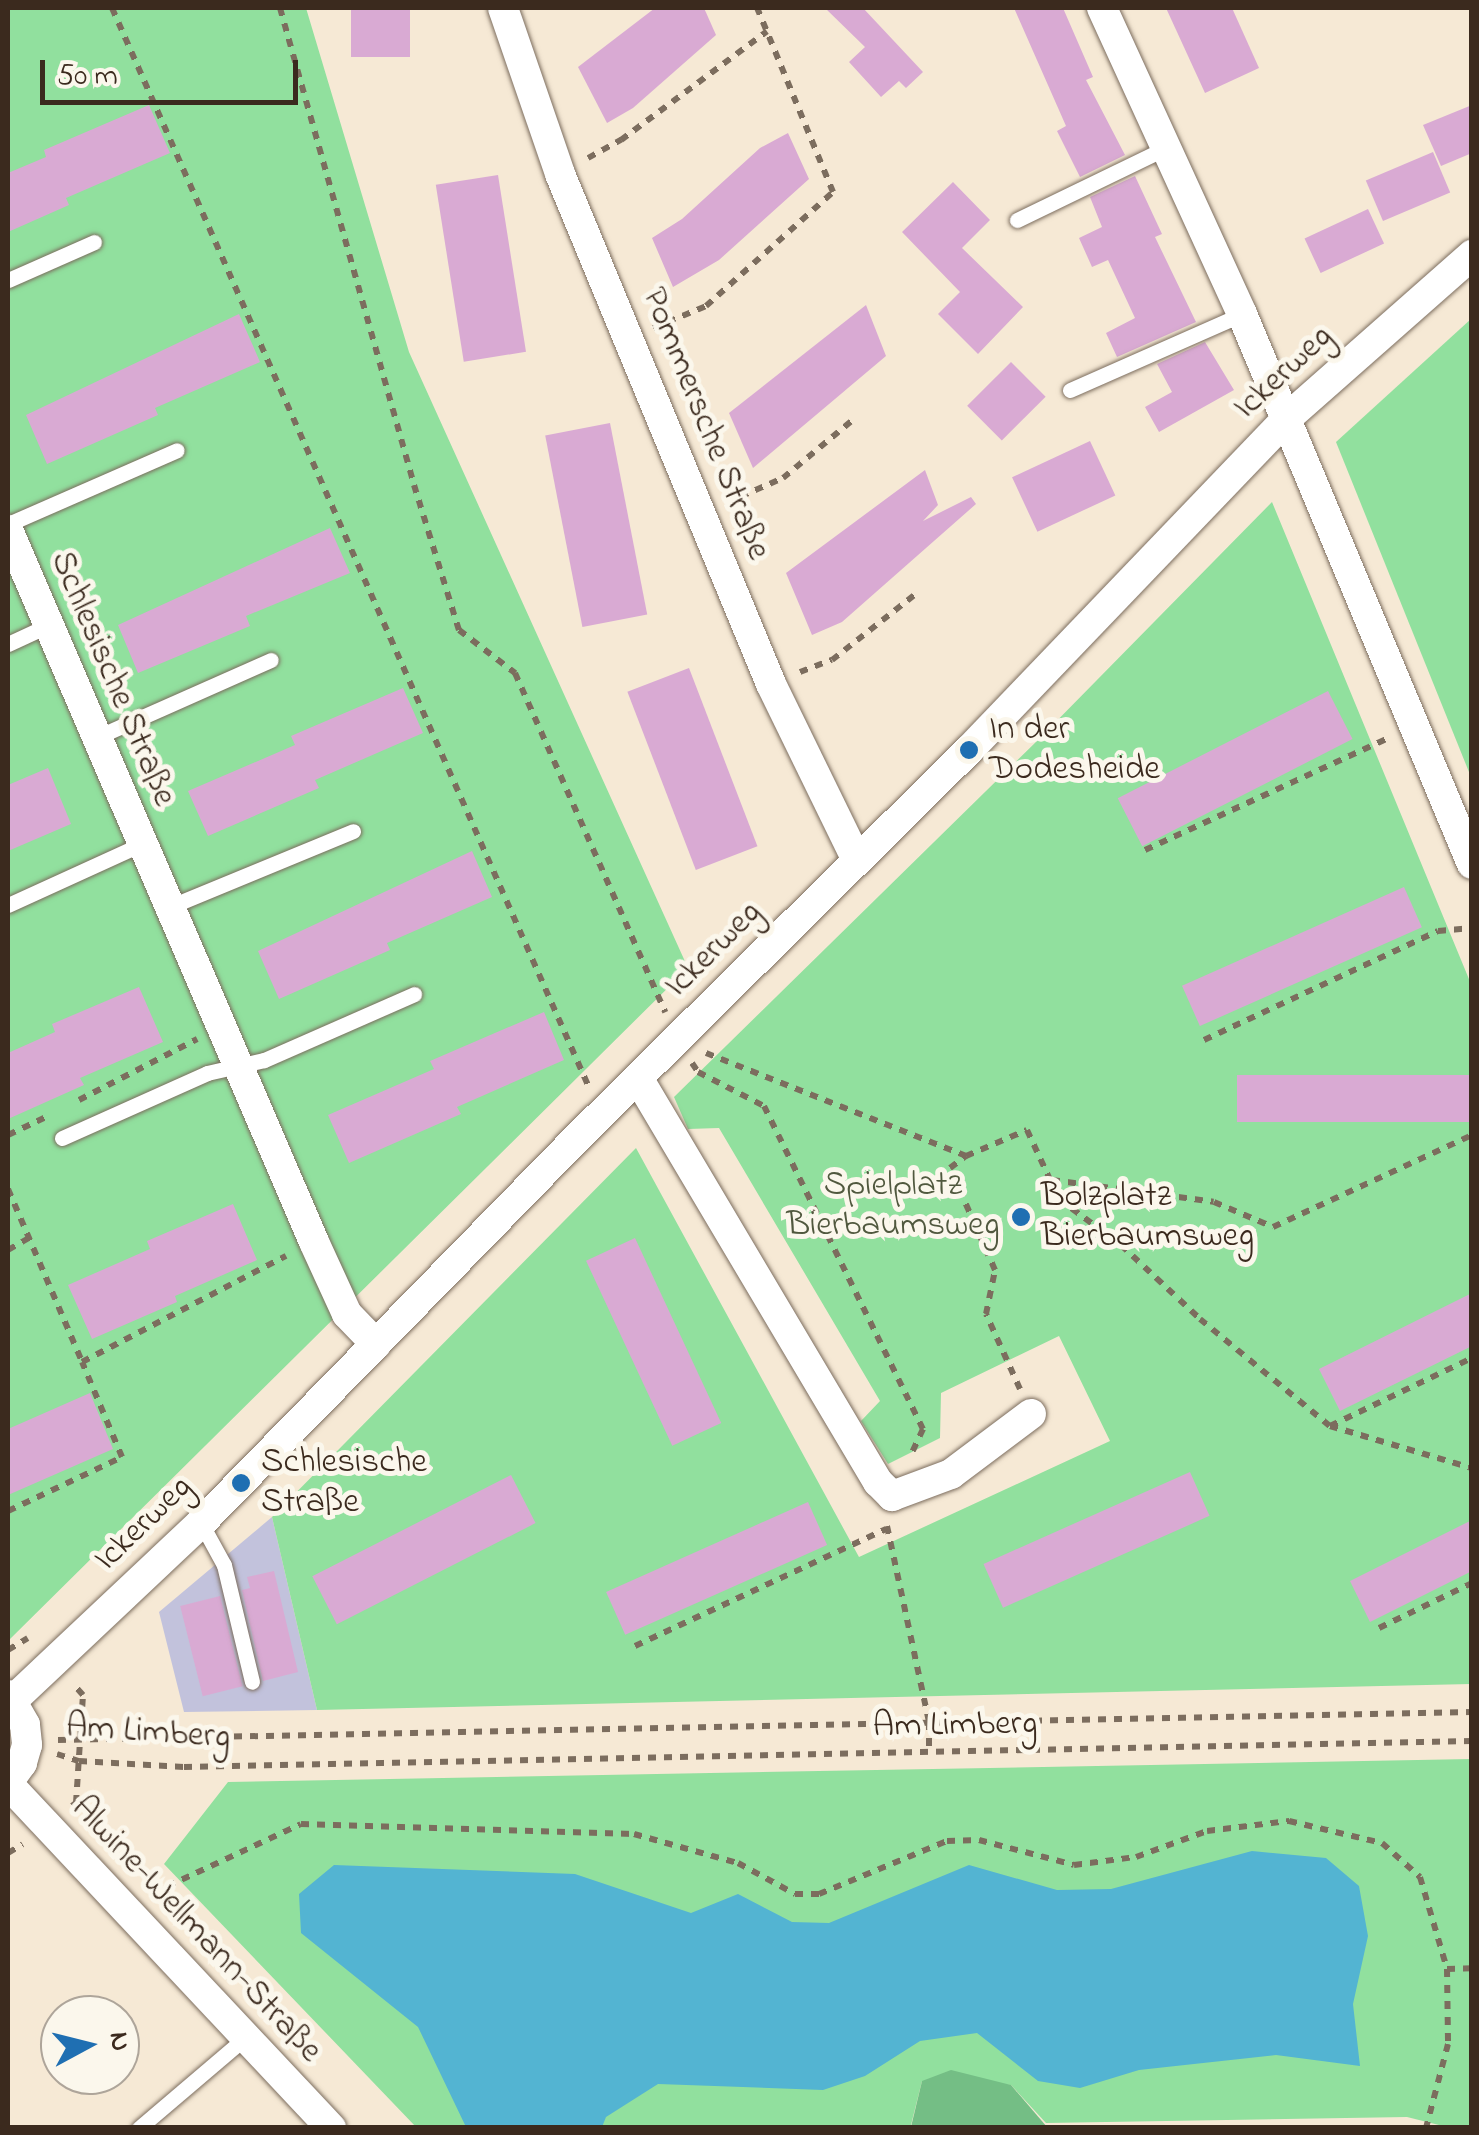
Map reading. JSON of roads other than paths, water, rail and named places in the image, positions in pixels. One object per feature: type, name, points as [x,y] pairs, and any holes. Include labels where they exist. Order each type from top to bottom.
[{"type":"street","name":"Pommersche Straße","points":[[503,8],[560,174],[771,684],[857,860]]},
{"type":"street","points":[[1102,8],[1287,418],[1472,864]]},
{"type":"street","name":"Ickerweg","points":[[10,1698],[201,1523],[609,1106],[969,750],[1287,418],[1472,255]]},
{"type":"street","name":"Schlesische Straße","points":[[8,527],[314,1242],[347,1314],[376,1344]]},
{"type":"street","points":[[638,1078],[878,1482],[892,1496],[951,1474],[1031,1414]]},
{"type":"street","points":[[8,1783],[22,1763],[27,1745],[25,1725],[10,1698]]},
{"type":"street","name":"Alwine-Wellmann-Straße","points":[[8,1783],[330,2128]]},
{"type":"lane","points":[[1016,220],[1168,147]]},
{"type":"lane","points":[[8,280],[94,242]]},
{"type":"lane","points":[[1070,390],[1242,314]]},
{"type":"lane","points":[[8,527],[177,450]]},
{"type":"lane","points":[[8,644],[48,625]]},
{"type":"lane","points":[[97,736],[271,660]]},
{"type":"lane","points":[[169,907],[353,832]]},
{"type":"lane","points":[[8,905],[142,844]]},
{"type":"lane","points":[[62,1138],[207,1073],[264,1060],[414,994]]},
{"type":"lane","points":[[201,1523],[224,1565],[252,1682]]},
{"type":"lane","points":[[139,2128],[246,2038]]},
{"type":"water","points":[[1252,1851],[1326,1858],[1359,1886],[1368,1936],[1353,2004],[1360,2066],[1276,2055],[1139,2070],[1080,2088],[1038,2081],[977,2033],[920,2041],[865,2076],[823,2090],[658,2084],[606,2117],[602,2127],[466,2127],[418,2027],[301,1933],[299,1894],[334,1865],[575,1874],[691,1913],[738,1894],[792,1922],[829,1923],[969,1865],[1057,1890],[1111,1889]]},
{"type":"place","name":"In der Dodesheide","points":[[969,750]]},
{"type":"place","name":"Bolzplatz Bierbaumsweg","points":[[1021,1217]]},
{"type":"place","name":"Schlesische Straße","points":[[241,1483]]},
{"type":"park label","name":"Spielplatz Bierbaumsweg","points":[[893,1206]]}]
